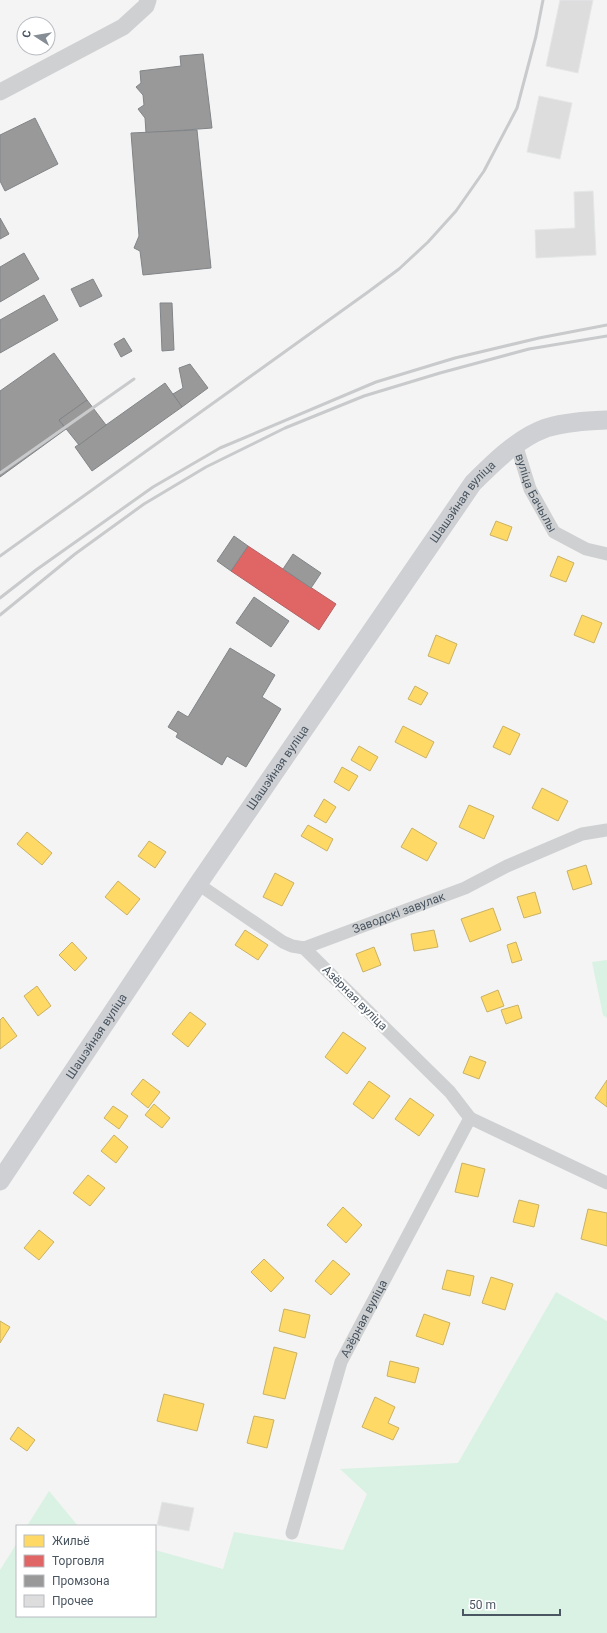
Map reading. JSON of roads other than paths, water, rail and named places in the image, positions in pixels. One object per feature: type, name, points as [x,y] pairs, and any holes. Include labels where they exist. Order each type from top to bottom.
[{"type":"main road","name":"Шашэйная вуліца","points":[[0,1181],[198,884],[473,483],[516,444],[546,428],[581,421],[607,420]]},
{"type":"street","points":[[0,92],[123,27],[146,6],[148,0]]},
{"type":"street","name":"вуліца Бачылы","points":[[516,444],[530,489],[554,532],[586,549],[607,554]]},
{"type":"street","name":"Заводскі завулак","points":[[304,948],[465,888],[507,866],[582,834],[607,830]]},
{"type":"street","points":[[198,884],[283,942],[292,946],[304,948]]},
{"type":"street","name":"Азёрная вуліца","points":[[304,948],[450,1092],[470,1118],[607,1183]]},
{"type":"street","name":"Азёрная вуліца","points":[[292,1533],[341,1362],[470,1118]]},
{"type":"railway","points":[[0,556],[368,292],[399,269],[428,242],[456,211],[484,171],[517,108],[536,36],[543,0]]},
{"type":"railway","points":[[0,598],[36,570],[153,487],[220,448],[376,382],[455,358],[539,338],[607,325]]},
{"type":"railway","points":[[0,615],[75,554],[144,504],[206,467],[285,428],[364,396],[440,373],[529,349],[607,336]]},
{"type":"railway","points":[[0,473],[134,379]]}]
